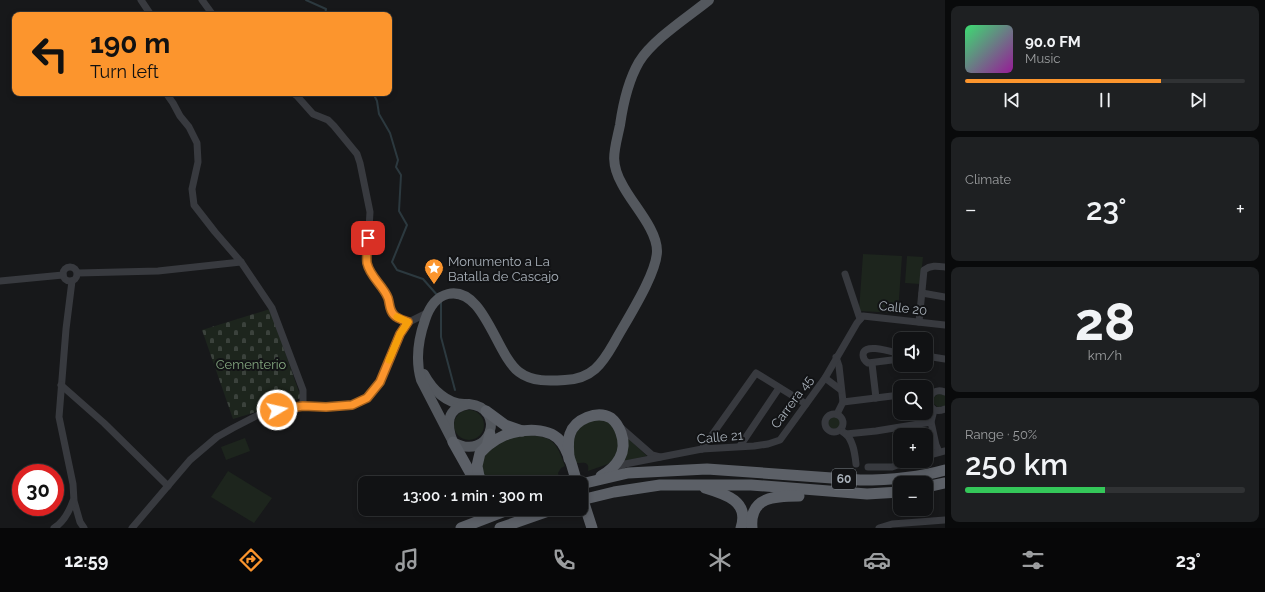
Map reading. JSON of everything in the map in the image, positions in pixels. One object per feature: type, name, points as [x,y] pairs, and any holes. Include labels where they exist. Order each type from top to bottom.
[{"type":"highway","points":[[486,411],[505,425],[527,431],[548,432],[555,436],[562,442],[576,476]]},
{"type":"highway","points":[[569,459],[568,444],[570,434],[576,424],[593,416],[599,415],[609,417],[618,425],[623,438],[623,451],[617,463],[609,472],[595,480]]},
{"type":"highway","points":[[479,476],[477,466],[480,453],[488,441],[505,435],[527,431]]},
{"type":"highway","points":[[453,442],[472,476]]},
{"type":"highway","name":"60","points":[[588,482],[628,472],[707,469],[860,480],[908,478],[945,470]]},
{"type":"highway","points":[[933,486],[945,483]]},
{"type":"highway","name":"60","points":[[588,498],[637,487],[660,485],[751,485],[839,493],[867,494],[893,492]]},
{"type":"highway","points":[[693,485],[724,494],[734,499],[742,510],[743,519],[741,528]]},
{"type":"highway","points":[[752,528],[752,520],[756,510],[763,500],[774,496],[810,496],[839,493]]},
{"type":"highway","points":[[455,528],[477,516]]},
{"type":"highway","points":[[461,528],[492,516]]},
{"type":"highway","points":[[500,528],[534,516]]},
{"type":"highway","points":[[588,516],[592,528]]},
{"type":"main road","points":[[417,356],[427,381],[442,396],[451,402],[476,405],[486,411],[491,422],[488,441],[468,447],[453,442],[421,380],[418,370],[417,356],[419,338],[427,313],[438,298],[452,293],[463,295],[472,300],[511,364],[526,377],[540,380],[569,380],[583,377],[598,367],[634,306],[657,258],[655,240],[649,227],[621,184],[613,159],[622,110],[630,84],[639,63],[646,52],[656,42],[709,0]]},
{"type":"main road","points":[[453,442],[448,429],[448,421],[451,414],[456,409],[462,405],[469,404]]},
{"type":"street","points":[[140,0],[149,12]]},
{"type":"street","points":[[204,1],[211,12]]},
{"type":"street","points":[[168,96],[197,143],[198,162],[192,189],[194,205],[241,262],[272,308],[303,390],[303,406]]},
{"type":"street","points":[[297,96],[313,114],[328,120],[356,154],[360,163],[370,212],[367,262],[374,277],[388,298],[394,315],[408,322]]},
{"type":"street","points":[[78,273],[158,271],[241,262]]},
{"type":"street","points":[[919,322],[924,270],[935,266],[945,267]]},
{"type":"street","points":[[63,274],[64,270],[68,267],[76,269],[78,273]]},
{"type":"street","points":[[78,273],[76,278],[72,281],[66,329],[59,417],[73,484],[74,501],[80,522],[84,528]]},
{"type":"street","points":[[0,281],[63,274]]},
{"type":"street","points":[[63,274],[65,279],[72,281]]},
{"type":"street","points":[[845,274],[860,319]]},
{"type":"street","points":[[922,293],[945,297]]},
{"type":"street","points":[[132,528],[190,460],[217,437],[264,412],[303,406],[326,407],[352,405],[367,398],[380,382],[400,334],[408,322],[427,313]]},
{"type":"street","name":"Calle 20","points":[[860,319],[863,316],[945,325]]},
{"type":"street","name":"Carrera 45","points":[[780,440],[825,378],[836,357],[860,319]]},
{"type":"street","points":[[893,353],[867,348],[863,354],[866,362],[875,363],[893,360]]},
{"type":"street","points":[[874,349],[876,398]]},
{"type":"street","points":[[836,357],[839,366],[843,402],[837,414]]},
{"type":"street","points":[[933,357],[945,359]]},
{"type":"street","points":[[702,449],[756,373],[806,404]]},
{"type":"street","name":"Carrera 45","points":[[825,378],[842,390]]},
{"type":"street","points":[[61,385],[104,423],[168,486]]},
{"type":"street","points":[[740,446],[779,388]]},
{"type":"street","points":[[933,392],[945,392]]},
{"type":"street","points":[[843,402],[893,396]]},
{"type":"street","points":[[942,452],[936,445],[931,422],[934,410],[940,411],[945,409]]},
{"type":"street","points":[[842,432],[843,420],[837,414],[828,415],[824,421],[824,424],[827,430],[833,432],[842,432],[876,431],[931,422]]},
{"type":"street","points":[[618,425],[652,455],[662,457]]},
{"type":"street","points":[[842,432],[849,438],[855,453],[856,464]]},
{"type":"street","name":"Calle 21","points":[[609,472],[625,464],[702,449],[768,444],[780,440]]},
{"type":"street","points":[[868,467],[893,467]]},
{"type":"street","points":[[54,528],[58,526],[68,513],[74,501]]},
{"type":"street","points":[[879,528],[892,524],[945,520]]},
{"type":"green space","points":[[863,254],[902,256],[898,313],[859,311]]},
{"type":"green space","points":[[907,256],[923,257],[920,284],[905,283]]},
{"type":"green space","name":"Cementerio","points":[[270,309],[301,398],[233,419],[202,330]]},
{"type":"green space","points":[[938,394],[945,395],[945,406],[941,406],[939,408],[934,404],[934,397]]},
{"type":"green space","points":[[469,410],[480,414],[484,425],[480,436],[469,440],[458,436],[454,425],[458,414]]},
{"type":"green space","points":[[832,417],[836,417],[840,423],[836,429],[832,429],[828,425],[828,421]]},
{"type":"green space","points":[[599,418],[611,423],[619,437],[618,454],[608,464],[588,471],[587,464],[576,463],[571,446],[579,426]]},
{"type":"green space","points":[[528,435],[549,439],[559,451],[565,466],[561,468],[558,473],[559,476],[485,476],[482,467],[484,457],[489,451],[506,438]]},
{"type":"green space","points":[[245,438],[250,451],[226,460],[221,447]]},
{"type":"green space","points":[[628,438],[647,456],[625,461]]},
{"type":"green space","points":[[228,471],[272,498],[254,523],[211,497]]},
{"type":"waterway","points":[[306,0],[326,9],[326,12]]},
{"type":"waterway","points":[[374,96],[377,101],[379,114],[390,133],[398,160],[396,167],[401,175],[399,211],[407,225],[392,262],[397,270],[423,279],[438,296]]},
{"type":"waterway","points":[[441,301],[441,337],[455,390]]},
{"type":"slow traffic","points":[[389,360],[400,334],[408,322],[397,317]]},
{"type":"place","name":"Monumento a La Batalla de Cascajo","points":[[434,285]]},
{"type":"route","points":[[277,410],[303,406],[326,407],[352,405],[367,398],[380,382],[400,334],[408,322],[394,315],[388,298],[374,277],[367,262],[368,238]]}]
